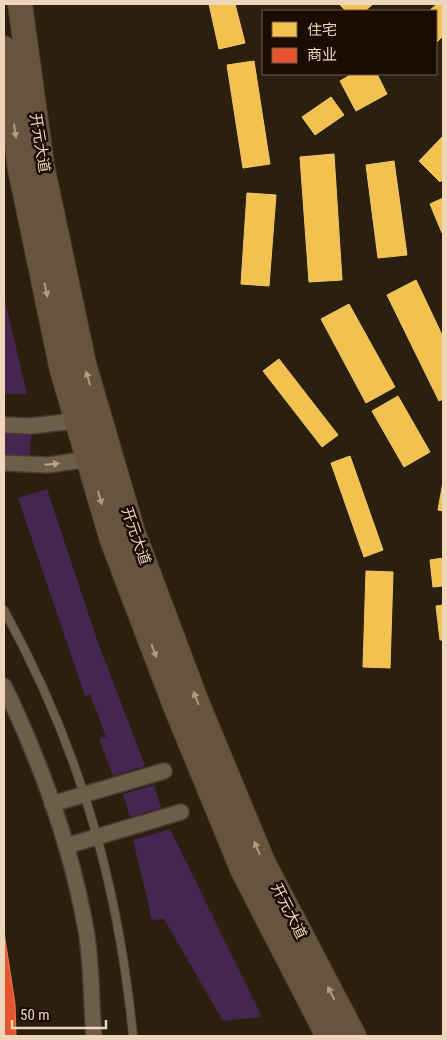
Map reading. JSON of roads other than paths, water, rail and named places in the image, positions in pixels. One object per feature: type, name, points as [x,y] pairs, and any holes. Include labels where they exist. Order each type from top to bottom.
[{"type":"main road","name":"开元大道","points":[[20,4],[42,165],[84,364],[89,420],[100,458],[136,542],[196,700],[263,862],[354,1036]]},
{"type":"main road","name":"开元大道","points":[[4,48],[20,169],[62,370],[89,420]]},
{"type":"main road","name":"开元大道","points":[[100,458],[112,540],[176,708],[239,862],[326,1036]]},
{"type":"street","points":[[4,425],[32,426],[89,420]]},
{"type":"street","points":[[4,463],[48,465],[100,458]]},
{"type":"street","points":[[4,686],[30,741],[66,846],[86,931],[94,1036]]},
{"type":"street","points":[[52,804],[164,770]]},
{"type":"street","points":[[66,846],[181,812]]},
{"type":"lane","points":[[4,610],[58,722],[85,794],[108,876],[126,963],[133,1036]]}]
